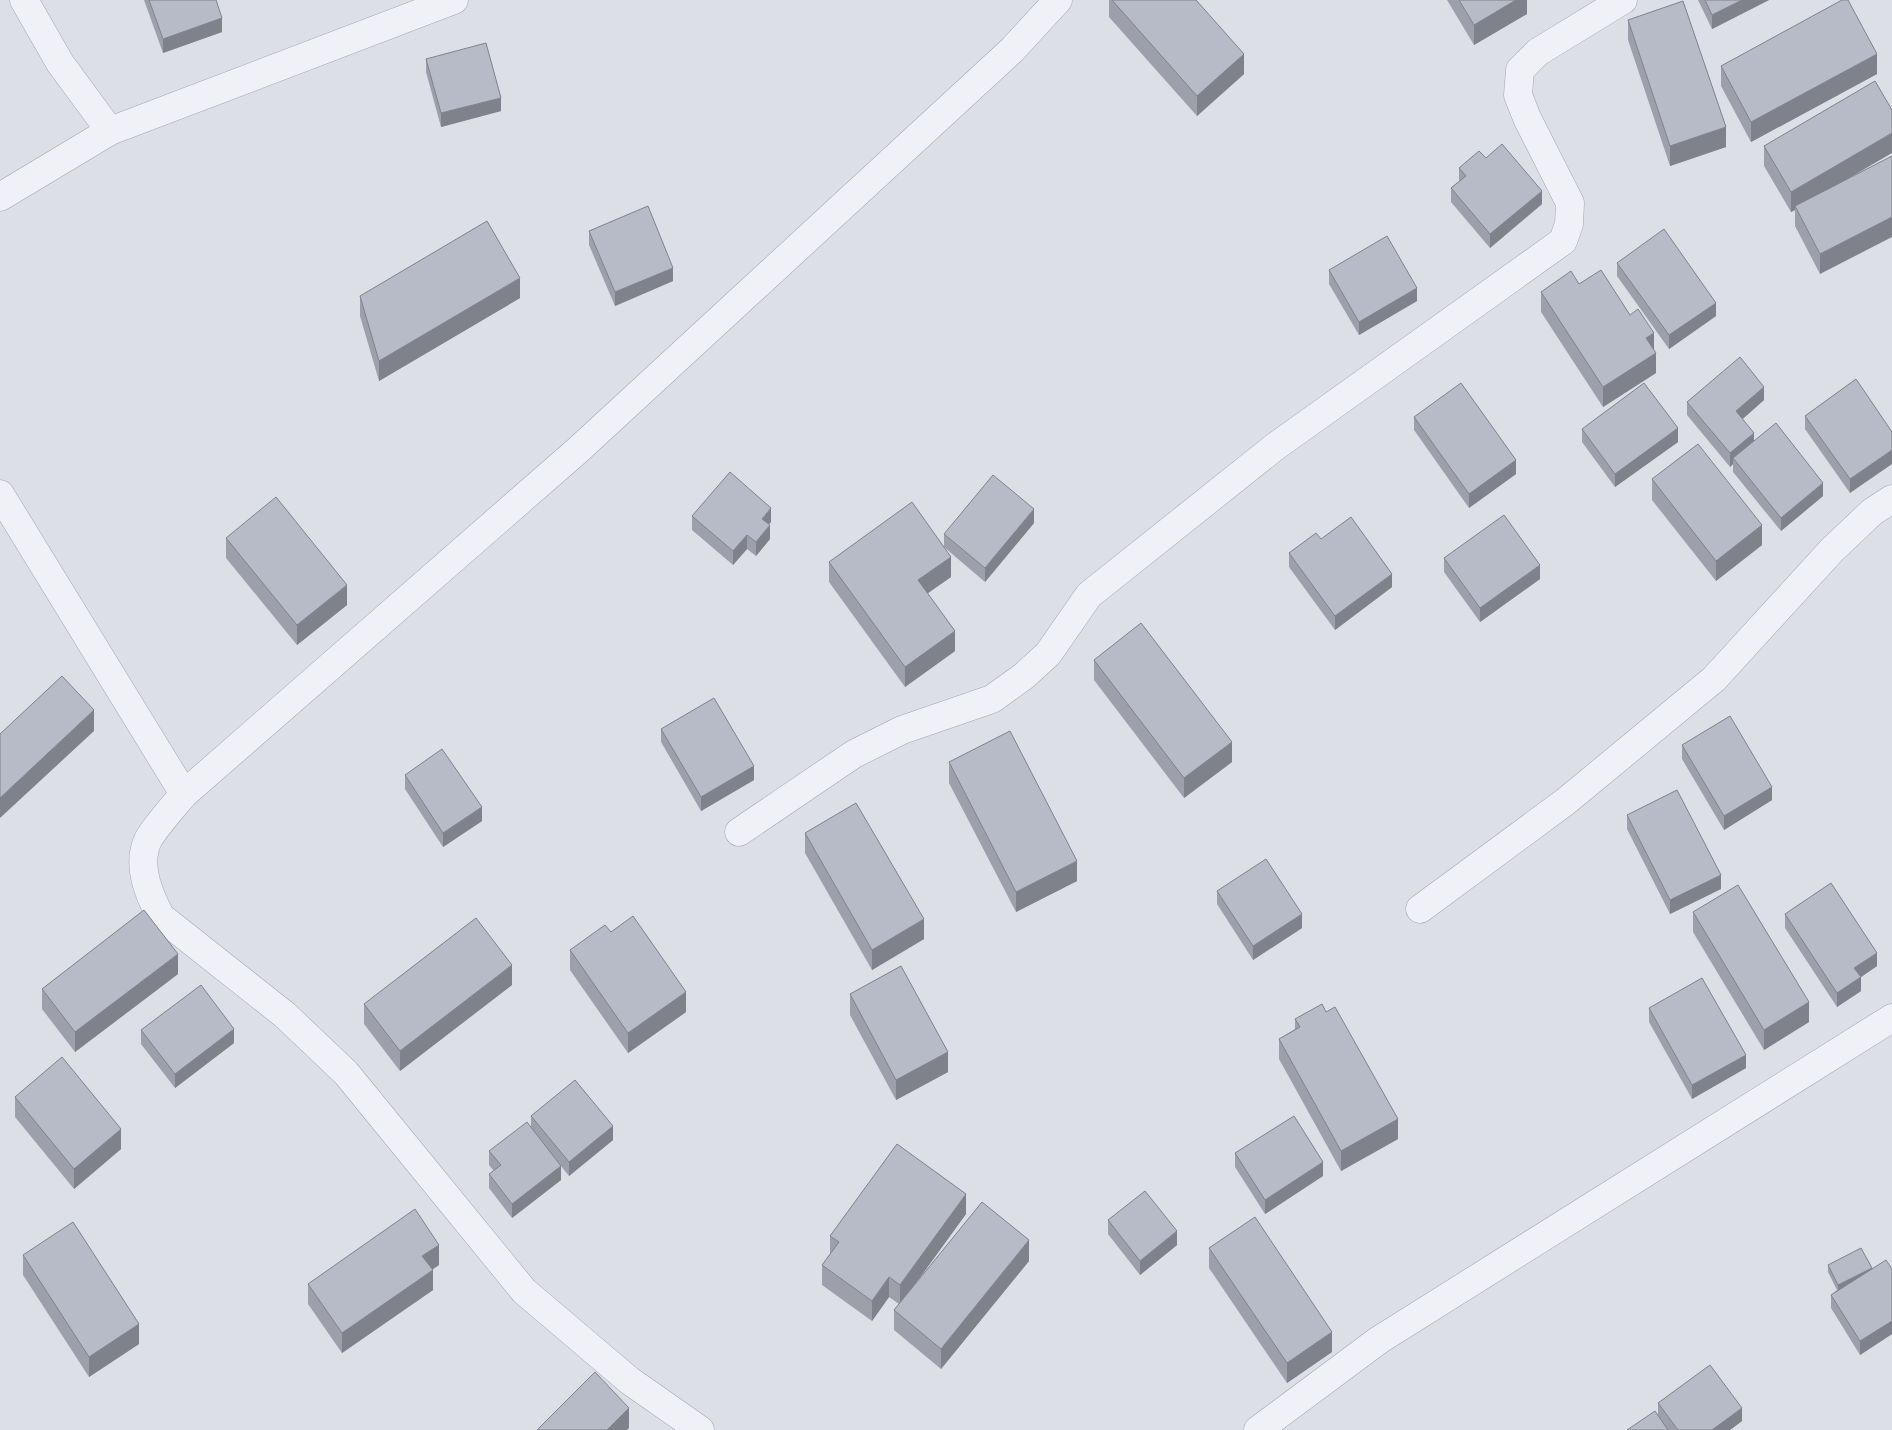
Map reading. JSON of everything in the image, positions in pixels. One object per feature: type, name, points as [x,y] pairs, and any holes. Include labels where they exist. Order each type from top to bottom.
[{"type":"street","points":[[24,0],[60,64],[110,131]]},
{"type":"street","points":[[0,197],[110,131],[454,0]]},
{"type":"street","points":[[689,1427],[630,1381],[524,1291],[346,1073],[285,1015],[161,916],[149,894],[143,861],[148,840],[184,794],[578,450],[1012,50],[1058,0]]},
{"type":"street","points":[[739,832],[854,754],[902,730],[992,699],[1024,676],[1048,654],[1089,595],[1276,446],[1563,241],[1569,224],[1570,203],[1527,118],[1518,95],[1520,70],[1538,52],[1622,0]]},
{"type":"street","points":[[0,494],[184,794]]},
{"type":"street","points":[[1420,909],[1565,802],[1714,679],[1832,550],[1872,512],[1892,499]]},
{"type":"street","points":[[1258,1430],[1379,1340],[1892,1018]]},
{"type":"building","points":[[149,0],[216,0],[222,18],[163,39]]},
{"type":"building","points":[[1112,0],[1196,0],[1244,54],[1197,96]]},
{"type":"building","points":[[1459,0],[1516,0],[1474,25]]},
{"type":"building","points":[[1705,0],[1742,0],[1712,15]]},
{"type":"building","points":[[1842,0],[1848,0],[1877,54],[1751,122],[1721,66]]},
{"type":"building","points":[[1683,1],[1726,127],[1670,146],[1628,20]]},
{"type":"building","points":[[486,43],[501,98],[441,113],[426,59]]},
{"type":"building","points":[[1875,81],[1892,110],[1892,133],[1791,192],[1764,146]]},
{"type":"building","points":[[1502,144],[1542,191],[1490,234],[1451,188],[1466,176],[1459,168],[1479,151],[1486,158]]},
{"type":"building","points":[[1892,156],[1892,217],[1820,254],[1795,206]]},
{"type":"building","points":[[648,206],[673,268],[615,292],[589,231]]},
{"type":"building","points":[[487,221],[520,278],[379,361],[360,296]]},
{"type":"building","points":[[1664,229],[1716,303],[1669,335],[1617,263]]},
{"type":"building","points":[[1387,236],[1417,288],[1359,322],[1329,270]]},
{"type":"building","points":[[1601,270],[1630,315],[1638,309],[1654,333],[1646,338],[1656,353],[1603,387],[1541,292],[1571,271],[1579,284]]},
{"type":"building","points":[[1740,357],[1764,387],[1736,411],[1754,433],[1730,453],[1687,402]]},
{"type":"building","points":[[1856,379],[1892,432],[1892,450],[1850,479],[1805,416]]},
{"type":"building","points":[[1461,383],[1516,460],[1469,494],[1414,417]]},
{"type":"building","points":[[1644,383],[1678,428],[1615,474],[1582,429]]},
{"type":"building","points":[[1776,423],[1823,483],[1781,518],[1733,458]]},
{"type":"building","points":[[1698,444],[1762,525],[1716,561],[1652,479]]},
{"type":"building","points":[[730,472],[771,508],[762,519],[770,525],[756,542],[747,535],[733,551],[692,516]]},
{"type":"building","points":[[993,475],[1034,509],[985,568],[944,534]]},
{"type":"building","points":[[276,497],[347,585],[297,625],[226,538]]},
{"type":"building","points":[[912,502],[951,557],[918,580],[955,631],[905,667],[829,562]]},
{"type":"building","points":[[1504,515],[1540,565],[1480,608],[1444,558]]},
{"type":"building","points":[[1351,517],[1392,574],[1335,616],[1289,553],[1316,533],[1321,539]]},
{"type":"building","points":[[1141,623],[1232,742],[1184,778],[1094,660]]},
{"type":"building","points":[[62,676],[94,710],[0,798],[0,734]]},
{"type":"building","points":[[714,698],[754,766],[701,797],[661,729]]},
{"type":"building","points":[[1730,716],[1772,787],[1724,816],[1682,745]]},
{"type":"building","points":[[1010,731],[1077,861],[1016,892],[949,762]]},
{"type":"building","points":[[442,749],[482,807],[443,833],[405,775]]},
{"type":"building","points":[[1677,790],[1721,875],[1670,900],[1627,815]]},
{"type":"building","points":[[856,803],[924,919],[872,950],[805,833]]},
{"type":"building","points":[[1266,859],[1302,914],[1253,946],[1217,891]]},
{"type":"building","points":[[1831,883],[1877,953],[1854,968],[1861,977],[1837,993],[1785,914]]},
{"type":"building","points":[[1738,885],[1809,1002],[1764,1030],[1693,912]]},
{"type":"building","points":[[144,910],[178,954],[75,1032],[42,989]]},
{"type":"building","points":[[633,916],[686,992],[628,1033],[570,950],[605,925],[611,932]]},
{"type":"building","points":[[476,918],[512,965],[400,1051],[364,1004]]},
{"type":"building","points":[[901,966],[948,1052],[896,1080],[850,994]]},
{"type":"building","points":[[1702,978],[1746,1055],[1692,1085],[1649,1008]]},
{"type":"building","points":[[201,985],[234,1029],[175,1074],[141,1030]]},
{"type":"building","points":[[1322,1004],[1326,1012],[1335,1007],[1398,1119],[1341,1151],[1279,1039],[1300,1027],[1295,1019]]},
{"type":"building","points":[[62,1057],[121,1129],[74,1169],[15,1097]]},
{"type":"building","points":[[575,1080],[613,1126],[569,1162],[531,1116]]},
{"type":"building","points":[[1294,1116],[1323,1162],[1265,1200],[1235,1153]]},
{"type":"building","points":[[527,1122],[561,1166],[512,1204],[489,1174],[501,1165],[489,1151]]},
{"type":"building","points":[[897,1144],[966,1194],[900,1285],[889,1277],[872,1301],[822,1265],[839,1242],[830,1236]]},
{"type":"building","points":[[1145,1191],[1177,1231],[1140,1261],[1108,1220]]},
{"type":"building","points":[[982,1202],[1029,1240],[941,1349],[894,1310]]},
{"type":"building","points":[[415,1209],[439,1245],[422,1256],[433,1270],[342,1333],[308,1284]]},
{"type":"building","points":[[1255,1217],[1332,1332],[1287,1363],[1209,1248]]},
{"type":"building","points":[[73,1222],[139,1324],[89,1357],[23,1255]]},
{"type":"building","points":[[1861,1248],[1872,1268],[1838,1285],[1828,1265]]},
{"type":"building","points":[[1886,1260],[1892,1269],[1892,1321],[1860,1341],[1831,1295]]},
{"type":"building","points":[[1710,1365],[1742,1408],[1712,1430],[1678,1430],[1658,1403]]},
{"type":"building","points":[[595,1372],[629,1408],[607,1430],[537,1430]]},
{"type":"building","points":[[1655,1411],[1668,1430],[1627,1430]]}]
